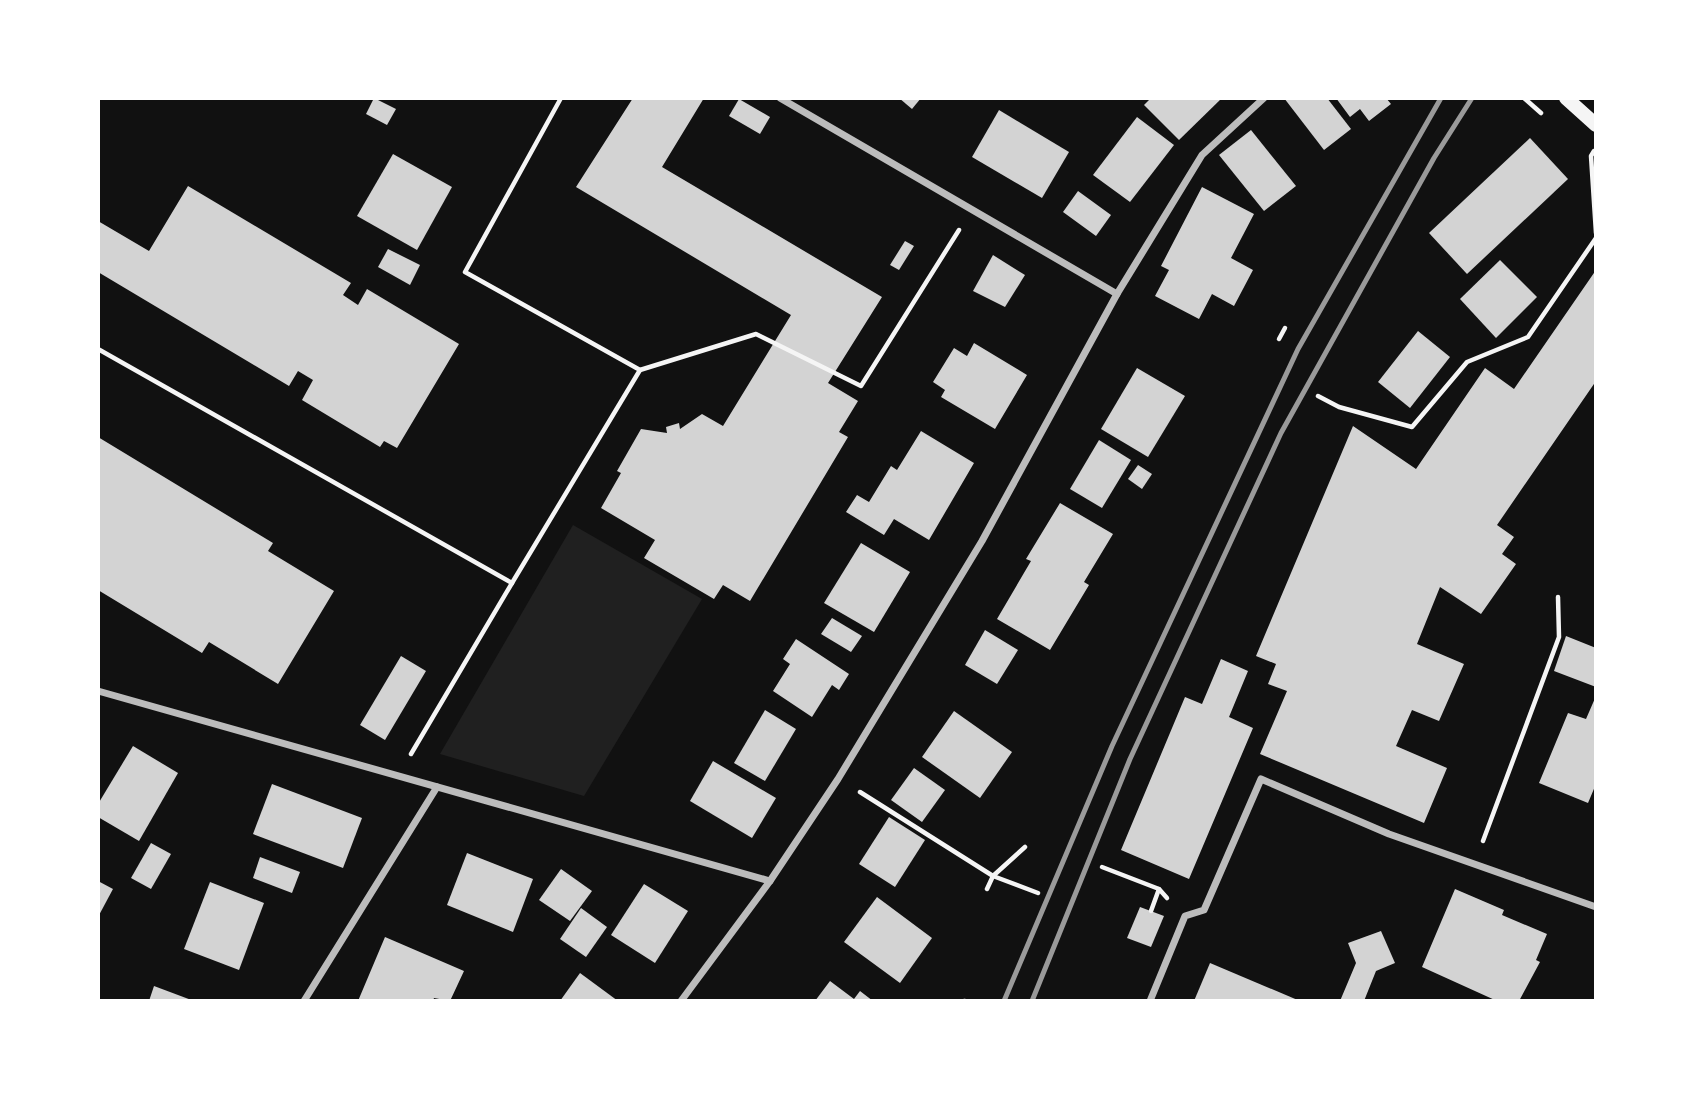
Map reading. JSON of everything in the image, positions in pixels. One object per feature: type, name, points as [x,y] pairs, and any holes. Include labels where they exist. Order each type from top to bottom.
[{"type":"main road","points":[[1566,98],[1596,125]]},
{"type":"street","points":[[780,98],[1117,294]]},
{"type":"street","points":[[681,1001],[770,881],[838,779],[982,541],[1117,294],[1202,155],[1264,98]]},
{"type":"street","points":[[98,691],[770,881]]},
{"type":"street","points":[[1150,1001],[1185,916],[1204,910],[1261,779],[1389,834],[1596,907]]},
{"type":"street","points":[[304,1001],[437,788]]},
{"type":"path","points":[[561,98],[464,272],[640,370]]},
{"type":"path","points":[[1596,148],[1591,156],[1596,233]]},
{"type":"path","points":[[398,777],[640,370],[757,334],[861,386],[972,209]]},
{"type":"path","points":[[1318,396],[1339,407],[1412,427],[1467,362],[1528,337],[1596,238]]},
{"type":"path","points":[[1279,339],[1285,328]]},
{"type":"path","points":[[98,349],[512,583]]},
{"type":"path","points":[[1474,865],[1559,637],[1559,597]]},
{"type":"path","points":[[838,779],[993,876],[1038,894]]},
{"type":"path","points":[[987,889],[993,876],[1025,847]]},
{"type":"path","points":[[1102,867],[1152,886]]},
{"type":"path","points":[[1151,911],[1159,890]]},
{"type":"shaded area","points":[[573,525],[702,599],[584,796],[440,754]]},
{"type":"building","points":[[374,98],[396,109],[387,125],[366,114]]},
{"type":"building","points":[[633,98],[704,98],[662,167],[882,297],[828,383],[858,401],[839,432],[848,437],[750,601],[723,585],[714,599],[644,558],[655,540],[601,508],[621,473],[617,471],[641,429],[667,433],[666,427],[679,423],[680,429],[702,414],[723,426],[791,315],[576,187]]},
{"type":"building","points":[[899,98],[921,98],[912,109]]},
{"type":"building","points":[[1151,98],[1222,98],[1179,140],[1144,105]]},
{"type":"building","points":[[1284,98],[1327,98],[1351,129],[1324,150]]},
{"type":"building","points":[[1336,98],[1386,98],[1391,104],[1369,121],[1360,109],[1350,117]]},
{"type":"building","points":[[739,99],[770,117],[760,134],[729,116]]},
{"type":"building","points":[[999,110],[1069,152],[1042,198],[972,157]]},
{"type":"building","points":[[1137,117],[1174,145],[1130,202],[1093,175]]},
{"type":"building","points":[[1251,130],[1296,186],[1264,211],[1219,155]]},
{"type":"building","points":[[1530,138],[1568,179],[1467,274],[1429,233]]},
{"type":"building","points":[[393,154],[452,187],[417,250],[357,216]]},
{"type":"building","points":[[188,186],[351,283],[343,295],[358,305],[367,289],[459,344],[397,448],[384,441],[380,447],[302,400],[313,380],[298,371],[289,386],[98,272],[98,221],[149,251]]},
{"type":"building","points":[[1202,187],[1254,214],[1231,258],[1253,270],[1234,306],[1212,294],[1199,319],[1155,296],[1169,270],[1161,266]]},
{"type":"building","points":[[1078,191],[1111,215],[1096,236],[1063,212]]},
{"type":"building","points":[[905,241],[914,246],[899,270],[890,265]]},
{"type":"building","points":[[388,249],[420,265],[410,285],[378,267]]},
{"type":"building","points":[[993,255],[1025,275],[1005,307],[973,291]]},
{"type":"building","points":[[1500,260],[1537,297],[1496,338],[1460,299]]},
{"type":"building","points":[[1596,270],[1596,381],[1497,525],[1514,537],[1502,554],[1516,564],[1481,614],[1440,587],[1417,644],[1464,664],[1439,721],[1412,710],[1396,746],[1447,768],[1424,823],[1260,754],[1287,691],[1268,684],[1276,664],[1256,656],[1353,426],[1416,469],[1485,368],[1514,389]]},
{"type":"building","points":[[1418,331],[1450,357],[1410,408],[1378,382]]},
{"type":"building","points":[[974,343],[1027,375],[995,429],[941,397],[945,390],[933,382],[954,348],[967,356]]},
{"type":"building","points":[[1137,368],[1185,396],[1148,457],[1101,429]]},
{"type":"building","points":[[921,431],[974,463],[929,540],[894,519],[884,535],[846,512],[857,495],[869,502],[891,466],[897,470]]},
{"type":"building","points":[[98,437],[273,543],[268,551],[334,591],[278,684],[209,642],[202,653],[98,590]]},
{"type":"building","points":[[1099,440],[1131,460],[1102,508],[1070,489]]},
{"type":"building","points":[[1138,465],[1152,474],[1142,489],[1128,479]]},
{"type":"building","points":[[1060,503],[1113,534],[1084,582],[1089,585],[1050,650],[997,619],[1031,561],[1026,559]]},
{"type":"building","points":[[861,543],[910,572],[874,632],[824,603]]},
{"type":"building","points":[[832,618],[862,636],[851,652],[821,634]]},
{"type":"building","points":[[985,630],[1018,650],[997,684],[965,665]]},
{"type":"building","points":[[1566,636],[1596,648],[1596,687],[1554,671]]},
{"type":"building","points":[[796,639],[849,674],[839,690],[832,685],[812,717],[773,691],[790,664],[783,659]]},
{"type":"building","points":[[401,656],[426,671],[385,740],[360,725]]},
{"type":"building","points":[[1221,659],[1248,671],[1229,717],[1253,728],[1189,879],[1121,850],[1185,697],[1202,704]]},
{"type":"building","points":[[1596,696],[1596,784],[1588,803],[1539,783],[1568,713],[1586,719]]},
{"type":"building","points":[[765,710],[796,729],[765,781],[734,763]]},
{"type":"building","points":[[954,711],[1012,752],[980,798],[922,757]]},
{"type":"building","points":[[133,746],[178,773],[139,841],[98,817],[98,804]]},
{"type":"building","points":[[713,761],[776,798],[752,838],[690,801]]},
{"type":"building","points":[[914,768],[945,790],[922,822],[891,800]]},
{"type":"building","points":[[272,784],[362,818],[343,868],[253,834]]},
{"type":"building","points":[[889,817],[925,840],[895,887],[859,864]]},
{"type":"building","points":[[151,843],[171,854],[151,889],[131,878]]},
{"type":"building","points":[[467,853],[533,879],[513,932],[447,905]]},
{"type":"building","points":[[260,857],[300,872],[292,893],[253,878]]},
{"type":"building","points":[[561,869],[592,891],[570,921],[539,900]]},
{"type":"building","points":[[98,881],[113,889],[98,917]]},
{"type":"building","points":[[210,882],[264,903],[239,970],[184,949]]},
{"type":"building","points":[[644,884],[688,911],[655,963],[611,935]]},
{"type":"building","points":[[1455,889],[1504,910],[1502,915],[1547,934],[1536,960],[1540,962],[1519,1001],[1497,1001],[1422,967]]},
{"type":"building","points":[[877,897],[932,938],[900,983],[844,942]]},
{"type":"building","points":[[1140,907],[1164,916],[1151,947],[1127,938]]},
{"type":"building","points":[[581,908],[607,927],[586,957],[560,939]]},
{"type":"building","points":[[1381,931],[1395,963],[1376,971],[1364,1001],[1340,1001],[1356,963],[1348,943]]},
{"type":"building","points":[[385,937],[464,971],[450,1001],[434,998],[433,1001],[358,1001]]},
{"type":"building","points":[[1210,963],[1300,1001],[1194,1001]]},
{"type":"building","points":[[580,973],[618,1001],[560,1001]]},
{"type":"building","points":[[830,981],[854,999],[860,991],[873,1001],[815,1001]]},
{"type":"building","points":[[154,986],[194,1001],[149,1001]]},
{"type":"railway","points":[[1004,1001],[1112,746],[1298,349],[1441,98]]},
{"type":"railway","points":[[1032,1001],[1130,759],[1281,433],[1434,158],[1472,98]]}]
